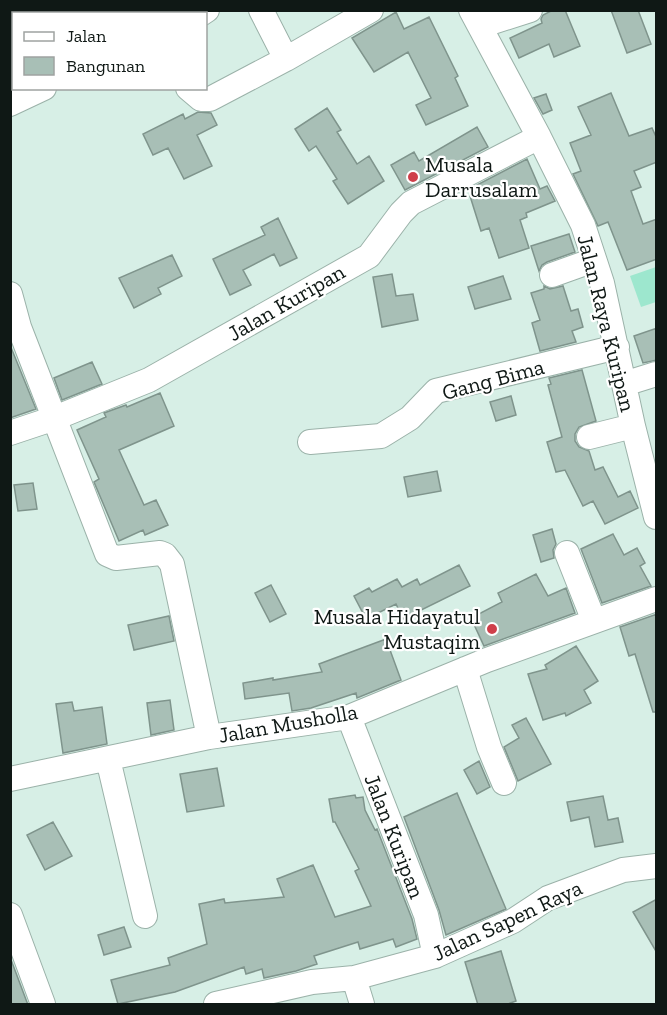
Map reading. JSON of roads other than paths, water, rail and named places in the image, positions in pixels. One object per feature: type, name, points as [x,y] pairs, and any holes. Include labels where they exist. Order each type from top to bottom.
[{"type":"street","points":[[261,10],[286,59]]},
{"type":"street","points":[[190,90],[201,99],[210,99],[371,10]]},
{"type":"street","points":[[475,19],[530,10]]},
{"type":"street","name":"Jalan Raya Kuripan","points":[[475,19],[539,137],[583,225],[602,283],[633,426],[652,486],[657,517]]},
{"type":"street","points":[[10,104],[40,90]]},
{"type":"street","name":"Jalan Kuripan","points":[[10,433],[55,418],[149,380],[369,256],[411,203],[539,137]]},
{"type":"street","points":[[552,274],[594,260]]},
{"type":"street","points":[[10,294],[15,329],[55,418],[107,554],[116,558],[160,554],[165,555],[172,564],[209,737]]},
{"type":"street","name":"Gang Bima","points":[[310,442],[381,436],[410,418],[436,391],[617,347]]},
{"type":"street","points":[[624,384],[657,374]]},
{"type":"street","points":[[589,437],[633,426]]},
{"type":"street","points":[[567,553],[594,621]]},
{"type":"street","name":"Jalan Musholla","points":[[10,779],[209,737],[349,717],[465,669],[657,599]]},
{"type":"street","points":[[465,669],[489,747],[504,783]]},
{"type":"street","name":"Jalan Kuripan","points":[[349,717],[426,915],[435,956]]},
{"type":"street","points":[[108,759],[145,916]]},
{"type":"street","name":"Jalan Sapen Raya","points":[[216,1005],[314,993],[354,978],[435,956],[513,921],[548,898],[623,870],[657,866]]},
{"type":"street","points":[[10,915],[43,1005]]},
{"type":"street","points":[[354,978],[362,1005]]},
{"type":"place","name":"Musala Darrusalam","points":[[413,177]]},
{"type":"place","name":"Musala Hidayatul Mustaqim","points":[[492,629]]}]
